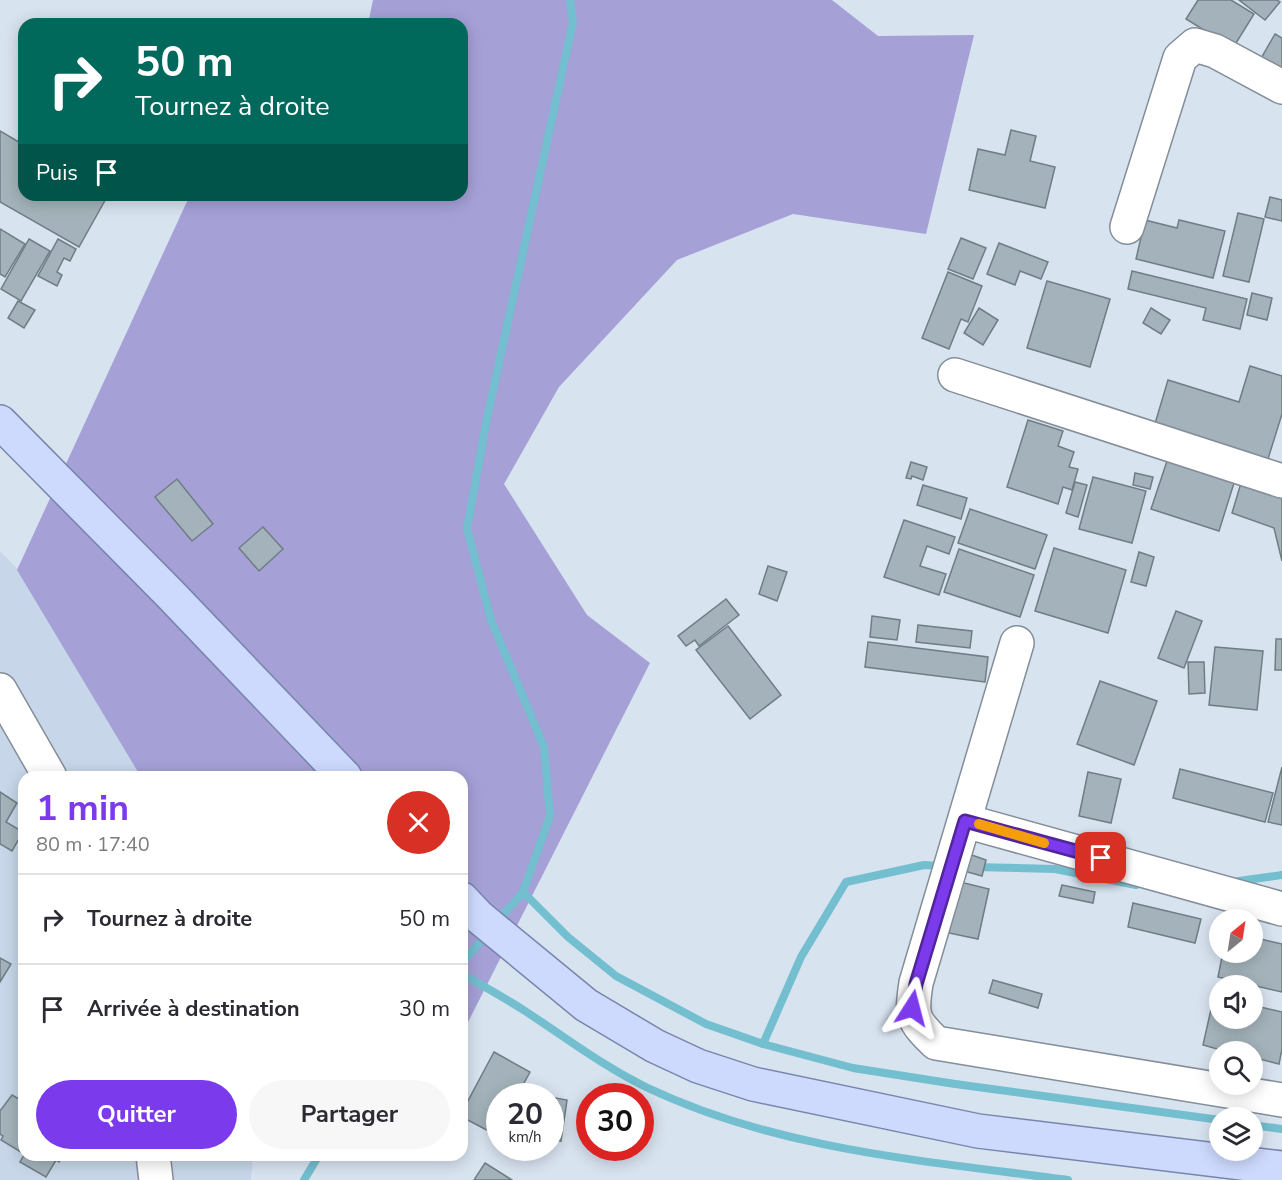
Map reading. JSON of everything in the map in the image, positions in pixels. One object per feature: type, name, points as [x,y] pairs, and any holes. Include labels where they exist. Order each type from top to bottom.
[{"type":"main road","points":[[0,422],[339,771]]},
{"type":"main road","points":[[470,908],[586,1005],[655,1046],[698,1066],[753,1084],[978,1131],[1282,1168]]},
{"type":"street","points":[[1127,228],[1180,58],[1195,45],[1215,51],[1282,87]]},
{"type":"street","points":[[955,375],[1282,481]]},
{"type":"street","points":[[1017,643],[916,984],[912,1008],[920,1028],[936,1043],[1282,1100]]},
{"type":"street","points":[[0,690],[47,771]]},
{"type":"street","points":[[965,821],[1282,909]]},
{"type":"street","points":[[154,1161],[156,1180]]},
{"type":"shaded area","points":[[373,0],[832,0],[878,36],[974,35],[926,234],[793,214],[677,260],[559,387],[504,484],[587,615],[650,663],[468,1022],[468,771],[137,771],[17,570],[187,201],[468,201],[468,18],[369,18]]},
{"type":"shaded area","points":[[0,551],[213,771],[18,771],[18,1161],[253,1161],[251,1180],[0,1180]]},
{"type":"building","points":[[1198,0],[1231,0],[1254,14],[1233,48],[1186,19]]},
{"type":"building","points":[[1239,0],[1277,0],[1280,2],[1265,20]]},
{"type":"building","points":[[1275,34],[1282,38],[1282,72],[1260,60]]},
{"type":"building","points":[[1011,130],[1036,136],[1030,161],[1055,167],[1045,208],[969,190],[978,149],[1005,155]]},
{"type":"building","points":[[0,131],[18,142],[18,201],[105,201],[79,247],[0,202]]},
{"type":"building","points":[[1270,197],[1282,200],[1282,221],[1265,217]]},
{"type":"building","points":[[1238,213],[1264,219],[1249,282],[1223,276]]},
{"type":"building","points":[[1145,220],[1177,228],[1179,220],[1225,231],[1213,278],[1136,259]]},
{"type":"building","points":[[0,229],[25,244],[5,277],[0,274]]},
{"type":"building","points":[[961,238],[986,248],[973,279],[948,269]]},
{"type":"building","points":[[29,239],[50,251],[21,301],[1,289]]},
{"type":"building","points":[[58,239],[76,249],[70,261],[64,258],[57,272],[62,275],[57,286],[38,276]]},
{"type":"building","points":[[999,243],[1048,262],[1041,279],[1020,271],[1015,285],[987,274]]},
{"type":"building","points":[[1132,271],[1247,299],[1240,329],[1203,320],[1206,308],[1128,289]]},
{"type":"building","points":[[948,272],[982,286],[968,322],[961,319],[949,349],[922,338]]},
{"type":"building","points":[[1047,281],[1110,299],[1090,367],[1027,348]]},
{"type":"building","points":[[1252,293],[1272,298],[1267,320],[1247,315]]},
{"type":"building","points":[[18,301],[35,310],[24,328],[8,318]]},
{"type":"building","points":[[979,308],[998,320],[983,345],[964,333]]},
{"type":"building","points":[[1151,308],[1170,320],[1161,334],[1143,323]]},
{"type":"building","points":[[1250,366],[1282,376],[1282,414],[1267,462],[1154,427],[1168,380],[1239,402]]},
{"type":"building","points":[[1028,420],[1063,431],[1058,446],[1074,452],[1069,467],[1078,469],[1072,490],[1063,487],[1058,504],[1007,487]]},
{"type":"building","points":[[1167,461],[1234,483],[1219,531],[1151,509]]},
{"type":"building","points":[[911,462],[927,467],[923,480],[912,476],[911,479],[906,478]]},
{"type":"building","points":[[1135,473],[1153,477],[1150,489],[1133,485]]},
{"type":"building","points":[[1244,473],[1282,486],[1282,561],[1274,528],[1232,513]]},
{"type":"building","points":[[1093,477],[1146,491],[1132,543],[1079,529]]},
{"type":"building","points":[[177,479],[213,524],[192,541],[155,497]]},
{"type":"building","points":[[1075,482],[1087,485],[1078,517],[1066,513]]},
{"type":"building","points":[[923,485],[967,498],[961,519],[917,505]]},
{"type":"building","points":[[970,509],[1047,535],[1035,569],[958,543]]},
{"type":"building","points":[[904,520],[955,537],[949,554],[927,546],[920,566],[946,574],[939,595],[884,577]]},
{"type":"building","points":[[263,527],[283,549],[259,571],[239,548]]},
{"type":"building","points":[[1054,548],[1126,570],[1108,633],[1035,611]]},
{"type":"building","points":[[959,549],[1034,575],[1020,617],[944,592]]},
{"type":"building","points":[[1139,552],[1154,557],[1146,586],[1131,582]]},
{"type":"building","points":[[768,566],[787,572],[777,601],[759,594]]},
{"type":"building","points":[[726,599],[739,615],[699,646],[695,640],[686,646],[678,636]]},
{"type":"building","points":[[1176,611],[1202,621],[1184,668],[1158,658]]},
{"type":"building","points":[[872,616],[900,620],[897,640],[870,637]]},
{"type":"building","points":[[918,625],[972,631],[970,648],[916,642]]},
{"type":"building","points":[[728,626],[781,695],[750,719],[696,650]]},
{"type":"building","points":[[1276,639],[1282,639],[1282,670],[1275,670]]},
{"type":"building","points":[[868,642],[988,657],[985,682],[865,667]]},
{"type":"building","points":[[1215,647],[1263,651],[1257,710],[1209,705]]},
{"type":"building","points":[[1188,662],[1204,662],[1205,693],[1189,694]]},
{"type":"building","points":[[1100,681],[1157,701],[1134,765],[1077,744]]},
{"type":"building","points":[[1282,767],[1282,825],[1268,822]]},
{"type":"building","points":[[1180,769],[1273,793],[1265,822],[1173,798]]},
{"type":"building","points":[[1088,772],[1121,779],[1111,823],[1079,816]]},
{"type":"building","points":[[0,792],[17,803],[6,822],[18,829],[18,841],[12,851],[0,844]]},
{"type":"building","points":[[969,854],[986,860],[982,876],[964,871]]},
{"type":"building","points":[[960,882],[989,889],[978,939],[949,933]]},
{"type":"building","points":[[1062,885],[1095,892],[1093,903],[1059,896]]},
{"type":"building","points":[[1133,903],[1201,919],[1195,943],[1128,927]]},
{"type":"building","points":[[1263,940],[1282,944],[1282,992],[1263,988],[1263,975],[1218,975],[1221,963],[1263,963]]},
{"type":"building","points":[[0,958],[11,964],[0,982]]},
{"type":"building","points":[[993,980],[1042,994],[1038,1008],[989,993]]},
{"type":"building","points":[[1263,1008],[1282,1012],[1282,1049],[1279,1064],[1263,1060],[1263,1041],[1209,1041],[1209,1047],[1203,1045],[1209,1018],[1209,1029],[1263,1029]]},
{"type":"building","points":[[494,1052],[530,1072],[524,1083],[486,1083],[486,1130],[468,1120],[468,1101]]},
{"type":"building","points":[[12,1095],[18,1098],[18,1150],[1,1140],[3,1136],[0,1134],[0,1111]]},
{"type":"building","points":[[564,1099],[567,1100],[564,1120]]},
{"type":"building","points":[[21,1161],[55,1161],[46,1177]]},
{"type":"building","points":[[485,1163],[512,1180],[474,1180]]},
{"type":"waterway","points":[[496,923],[523,892],[550,816],[544,747],[491,620],[467,528],[487,418],[573,22],[570,0]]},
{"type":"waterway","points":[[763,1044],[801,957],[846,882],[924,865],[942,866]]},
{"type":"waterway","points":[[973,867],[1055,869],[1136,885]]},
{"type":"waterway","points":[[1232,882],[1282,875]]},
{"type":"waterway","points":[[523,892],[568,937],[616,976],[706,1024],[763,1044],[853,1068],[1209,1119]]},
{"type":"waterway","points":[[468,956],[488,933]]},
{"type":"waterway","points":[[468,977],[517,1006],[616,1071],[648,1088],[698,1109],[749,1126],[854,1150],[1068,1180]]},
{"type":"waterway","points":[[1263,1126],[1282,1129]]},
{"type":"waterway","points":[[304,1180],[315,1161]]},
{"type":"slow traffic","points":[[979,824],[1044,843]]},
{"type":"route","points":[[912,1008],[916,984],[965,821],[1101,858]]}]
